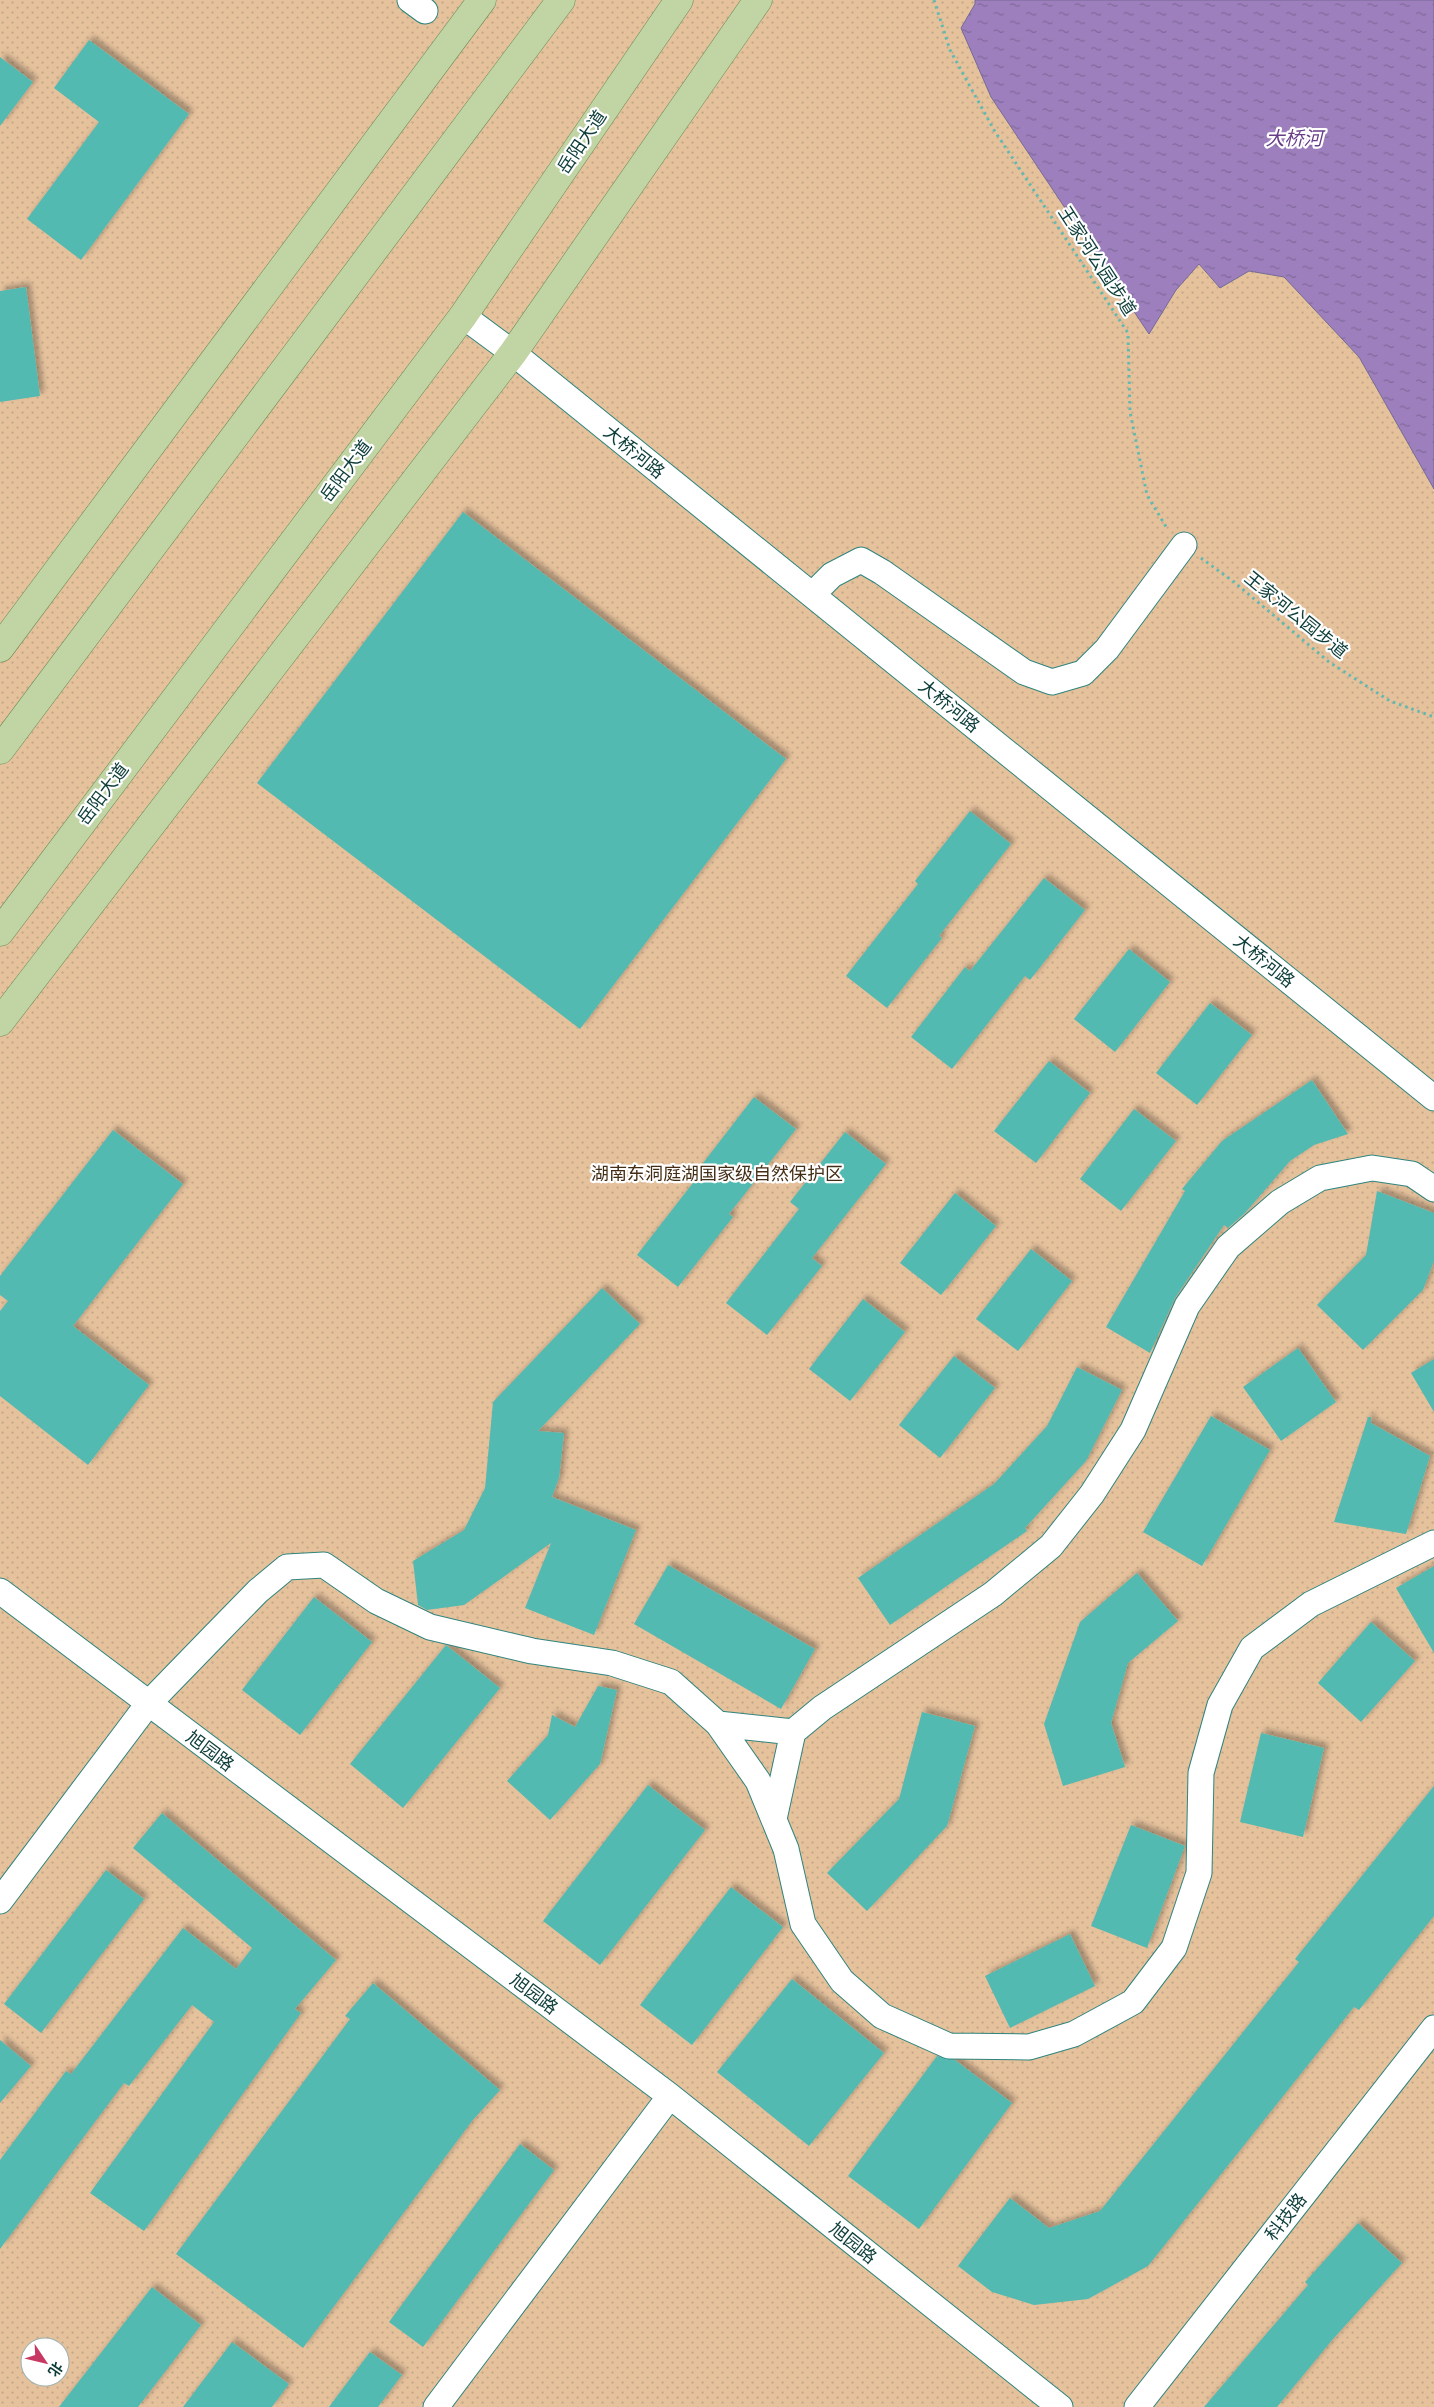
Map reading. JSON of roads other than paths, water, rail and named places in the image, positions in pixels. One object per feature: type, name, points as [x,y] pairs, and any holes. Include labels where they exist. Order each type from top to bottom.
[{"type":"main road","points":[[0,648],[482,0]]},
{"type":"main road","points":[[0,750],[561,0]]},
{"type":"main road","name":"岳阳大道","points":[[0,932],[463,316],[679,0]]},
{"type":"main road","points":[[0,1022],[512,353],[758,0]]},
{"type":"street","name":"大桥河路","points":[[463,316],[512,353],[1434,1098]]},
{"type":"street","points":[[812,595],[832,575],[861,560],[882,572],[1024,672],[1052,682],[1083,673],[1107,649],[1184,545]]},
{"type":"street","points":[[774,1819],[793,1732],[822,1708],[994,1594],[1051,1546],[1092,1494],[1133,1430],[1187,1306],[1228,1247],[1280,1202],[1320,1178],[1372,1168],[1412,1174],[1434,1189]]},
{"type":"street","points":[[0,1901],[148,1704],[258,1591],[287,1567],[324,1565],[376,1601],[430,1626],[532,1651],[612,1663],[671,1682],[718,1724],[758,1781],[786,1849],[803,1924],[842,1981],[882,2016],[949,2046],[1029,2047],[1074,2034],[1133,2002],[1174,1948],[1199,1872],[1201,1773],[1220,1706],[1252,1648],[1311,1604],[1434,1543]]},
{"type":"street","name":"旭园路","points":[[0,1591],[670,2096],[1060,2407]]},
{"type":"street","points":[[718,1724],[793,1732]]},
{"type":"street","name":"科技路","points":[[1137,2407],[1429,2043]]},
{"type":"street","points":[[436,2407],[670,2096]]},
{"type":"water","name":"大桥河","points":[[975,0],[1434,0],[1434,489],[1359,357],[1284,277],[1249,271],[1220,288],[1199,264],[1176,290],[1149,334],[991,97],[961,28],[975,4]]},
{"type":"park label","name":"湖南东洞庭湖国家级自然保护区","points":[[717,1174]]}]
